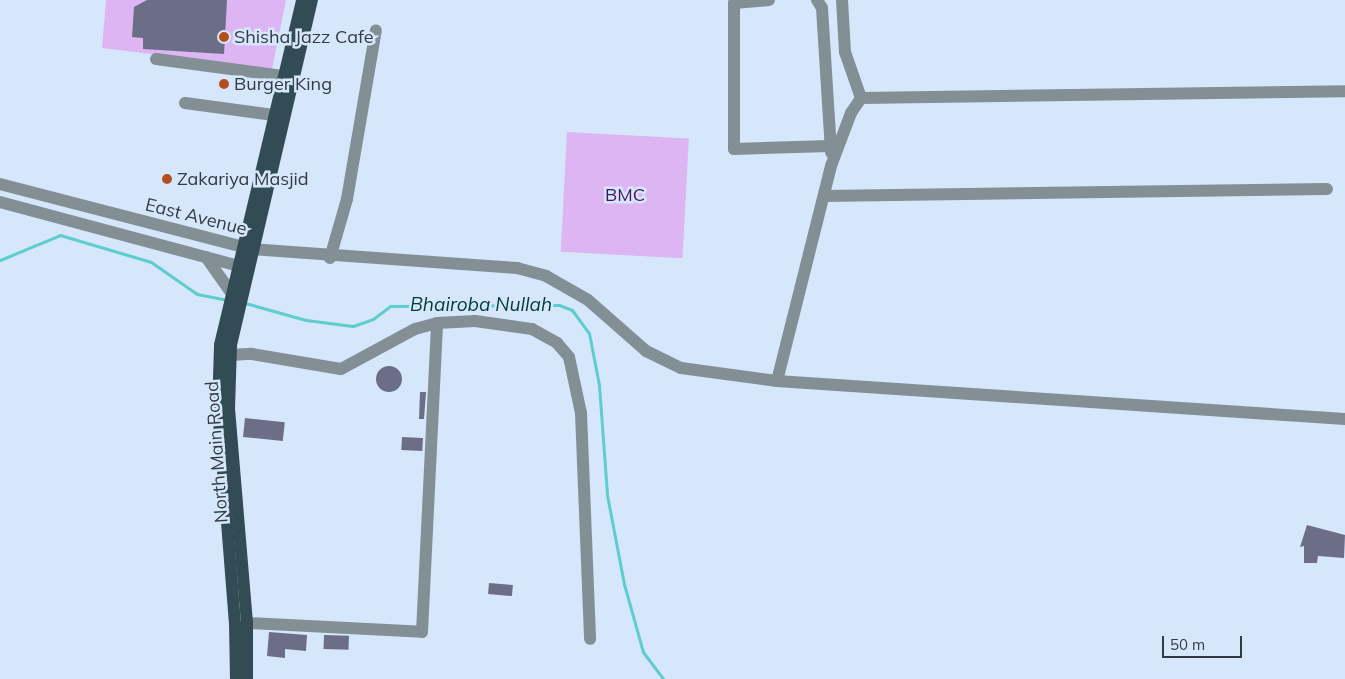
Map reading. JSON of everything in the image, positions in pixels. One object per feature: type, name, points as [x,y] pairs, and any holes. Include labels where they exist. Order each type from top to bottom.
[{"type":"main road","name":"North Main Road","points":[[246,248],[243,234],[302,0]]},
{"type":"main road","name":"North Main Road","points":[[236,679],[236,624],[218,410],[234,292],[246,248],[258,226],[312,0]]},
{"type":"main road","name":"North Main Road","points":[[227,348],[229,409],[247,623],[247,679]]},
{"type":"street","points":[[768,0],[734,3],[734,149],[830,146]]},
{"type":"street","points":[[817,0],[822,8],[831,166]]},
{"type":"street","points":[[842,0],[845,52],[861,98]]},
{"type":"street","points":[[330,258],[347,199],[376,30]]},
{"type":"street","points":[[156,59],[283,76]]},
{"type":"street","points":[[861,98],[1345,90]]},
{"type":"street","points":[[777,381],[831,166],[851,113],[861,98]]},
{"type":"street","points":[[184,103],[274,115]]},
{"type":"street","name":"East Avenue","points":[[0,184],[246,248],[330,258],[517,268],[546,276],[588,300],[646,352],[681,368],[777,381],[1345,419]]},
{"type":"street","points":[[824,196],[1327,189]]},
{"type":"street","name":"East Avenue","points":[[0,202],[242,266]]},
{"type":"street","name":"East Avenue","points":[[206,257],[234,292]]},
{"type":"street","points":[[227,348],[341,369],[415,330],[437,323],[475,321],[532,329],[557,343],[568,357],[581,413],[590,639]]},
{"type":"street","points":[[247,623],[422,632],[437,323]]},
{"type":"green space","points":[[106,0],[286,0],[272,69],[102,48]]},
{"type":"green space","name":"BMC","points":[[567,132],[689,138],[683,258],[561,252]]},
{"type":"building","points":[[147,0],[227,0],[224,54],[143,49],[143,38],[132,37],[134,7]]},
{"type":"building","points":[[389,366],[398,370],[402,379],[398,388],[389,392],[380,388],[376,379],[380,370]]},
{"type":"building","points":[[420,392],[426,392],[424,419],[419,419]]},
{"type":"building","points":[[245,418],[285,422],[283,441],[243,437]]},
{"type":"building","points":[[402,437],[423,438],[422,451],[401,450]]},
{"type":"building","points":[[1307,525],[1345,535],[1344,558],[1318,556],[1317,563],[1304,563],[1304,546],[1300,547]]},
{"type":"building","points":[[489,583],[513,585],[512,596],[488,594]]},
{"type":"building","points":[[269,632],[307,635],[306,651],[285,649],[285,658],[267,656]]},
{"type":"building","points":[[324,635],[349,636],[348,650],[324,649]]},
{"type":"waterway","name":"Bhairoba Nullah","points":[[0,260],[60,235],[151,262],[197,294],[227,300]]},
{"type":"waterway","name":"Bhairoba Nullah","points":[[245,303],[306,320],[353,326],[373,319],[390,306],[559,305],[572,310],[589,333],[599,385],[607,495],[624,584],[643,652],[663,679]]},
{"type":"place","name":"Shisha Jazz Cafe","points":[[224,37]]},
{"type":"place","name":"Burger King","points":[[224,84]]},
{"type":"place","name":"Zakariya Masjid","points":[[167,179]]}]
